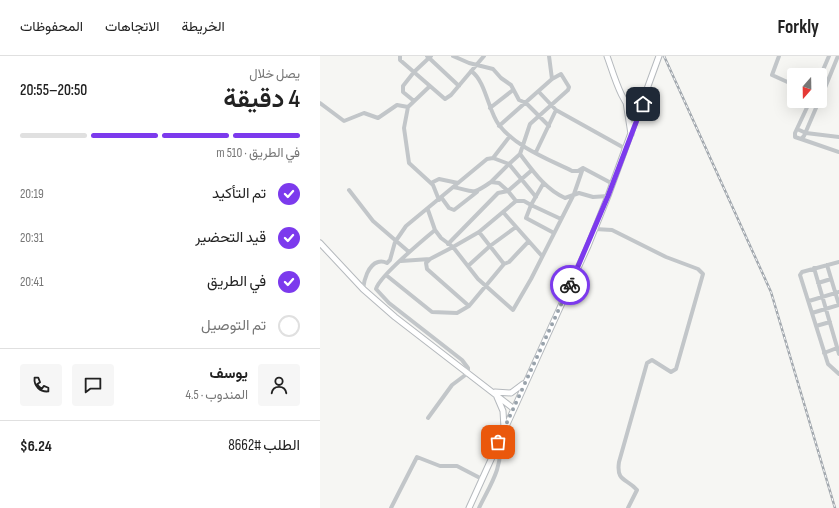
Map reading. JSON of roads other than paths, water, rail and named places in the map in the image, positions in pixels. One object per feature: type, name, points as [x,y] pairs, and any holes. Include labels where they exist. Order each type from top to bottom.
[{"type":"main road","points":[[607,56],[625,101],[633,112],[638,115]]},
{"type":"main road","points":[[469,508],[595,229],[647,93],[659,56]]},
{"type":"main road","points":[[625,101],[636,100],[647,93]]},
{"type":"main road","points":[[625,101],[625,109],[631,134]]},
{"type":"main road","points":[[320,242],[363,289],[395,318],[514,409]]},
{"type":"main road","points":[[492,392],[502,394],[511,393],[527,380]]},
{"type":"main road","points":[[492,392],[499,400],[503,411],[504,430]]},
{"type":"street","points":[[400,56],[400,60],[446,99],[484,56]]},
{"type":"street","points":[[453,56],[467,63],[491,67],[501,78],[511,85],[519,100],[526,103],[549,126]]},
{"type":"street","points":[[549,56],[552,80]]},
{"type":"street","points":[[779,56],[772,75],[787,82]]},
{"type":"street","points":[[824,68],[829,56]]},
{"type":"street","points":[[414,101],[402,89],[404,82],[429,57],[459,86]]},
{"type":"street","points":[[827,82],[838,57]]},
{"type":"street","points":[[471,71],[477,76],[499,126],[510,136],[524,146],[572,171],[578,171],[583,168]]},
{"type":"street","points":[[430,86],[408,107],[404,128],[409,163],[431,183],[440,198],[449,208],[454,210],[491,182],[520,154],[524,146],[527,129],[538,115],[569,88],[561,74],[499,126]]},
{"type":"street","points":[[490,108],[513,90]]},
{"type":"street","points":[[538,92],[556,110],[626,149]]},
{"type":"street","points":[[320,103],[344,121],[364,113],[378,118],[397,105],[408,107]]},
{"type":"street","points":[[807,108],[795,137],[839,152]]},
{"type":"street","points":[[801,139],[806,133],[816,108]]},
{"type":"street","points":[[536,152],[556,110]]},
{"type":"street","points":[[797,129],[806,133],[839,137]]},
{"type":"street","points":[[493,158],[510,136]]},
{"type":"street","points":[[520,154],[544,184],[556,194],[565,198],[568,198],[574,194],[585,193],[598,197],[608,196]]},
{"type":"street","points":[[363,289],[365,276],[375,263],[380,261],[388,262],[390,260],[395,242],[406,226],[428,210],[440,198],[488,159],[493,158],[509,164],[536,196]]},
{"type":"street","points":[[583,168],[613,184]]},
{"type":"street","points":[[428,210],[435,230],[441,238],[453,247],[486,285],[513,310],[574,194],[583,168]]},
{"type":"street","points":[[448,244],[498,193],[508,191],[532,170]]},
{"type":"street","points":[[431,183],[439,179],[458,183]]},
{"type":"street","points":[[491,182],[499,183],[516,201]]},
{"type":"street","points":[[544,184],[536,196],[526,218],[554,233]]},
{"type":"street","points":[[453,187],[470,192],[477,192]]},
{"type":"street","points":[[349,190],[373,221],[395,242],[409,252]]},
{"type":"street","points":[[469,306],[427,269],[426,263],[430,259],[479,232],[516,201],[524,201],[561,219]]},
{"type":"street","points":[[504,212],[528,242],[542,256]]},
{"type":"street","points":[[468,266],[490,246],[516,227]]},
{"type":"street","points":[[595,229],[612,230],[666,257],[698,269],[703,274],[676,369],[671,372],[652,360],[647,363],[618,469],[622,480],[637,490],[628,508]]},
{"type":"street","points":[[428,418],[452,385],[468,373],[468,368],[462,360],[421,330],[376,291],[376,286],[409,252],[435,230]]},
{"type":"street","points":[[479,232],[504,264]]},
{"type":"street","points":[[386,275],[432,312],[457,313],[469,306],[504,264],[509,262],[528,242]]},
{"type":"street","points":[[401,261],[430,259]]},
{"type":"street","points":[[839,262],[800,273],[828,364],[839,374]]},
{"type":"street","points":[[812,313],[839,305],[837,292],[827,265]]},
{"type":"street","points":[[814,268],[839,354]]},
{"type":"street","points":[[818,283],[831,279]]},
{"type":"street","points":[[809,301],[837,292]]},
{"type":"street","points":[[816,326],[830,322]]},
{"type":"street","points":[[824,353],[837,348]]},
{"type":"street","points":[[479,508],[499,464],[501,452],[498,442]]},
{"type":"street","points":[[391,508],[417,457],[440,466],[457,466],[482,479]]},
{"type":"railway","points":[[664,56],[771,292],[835,508]]}]
